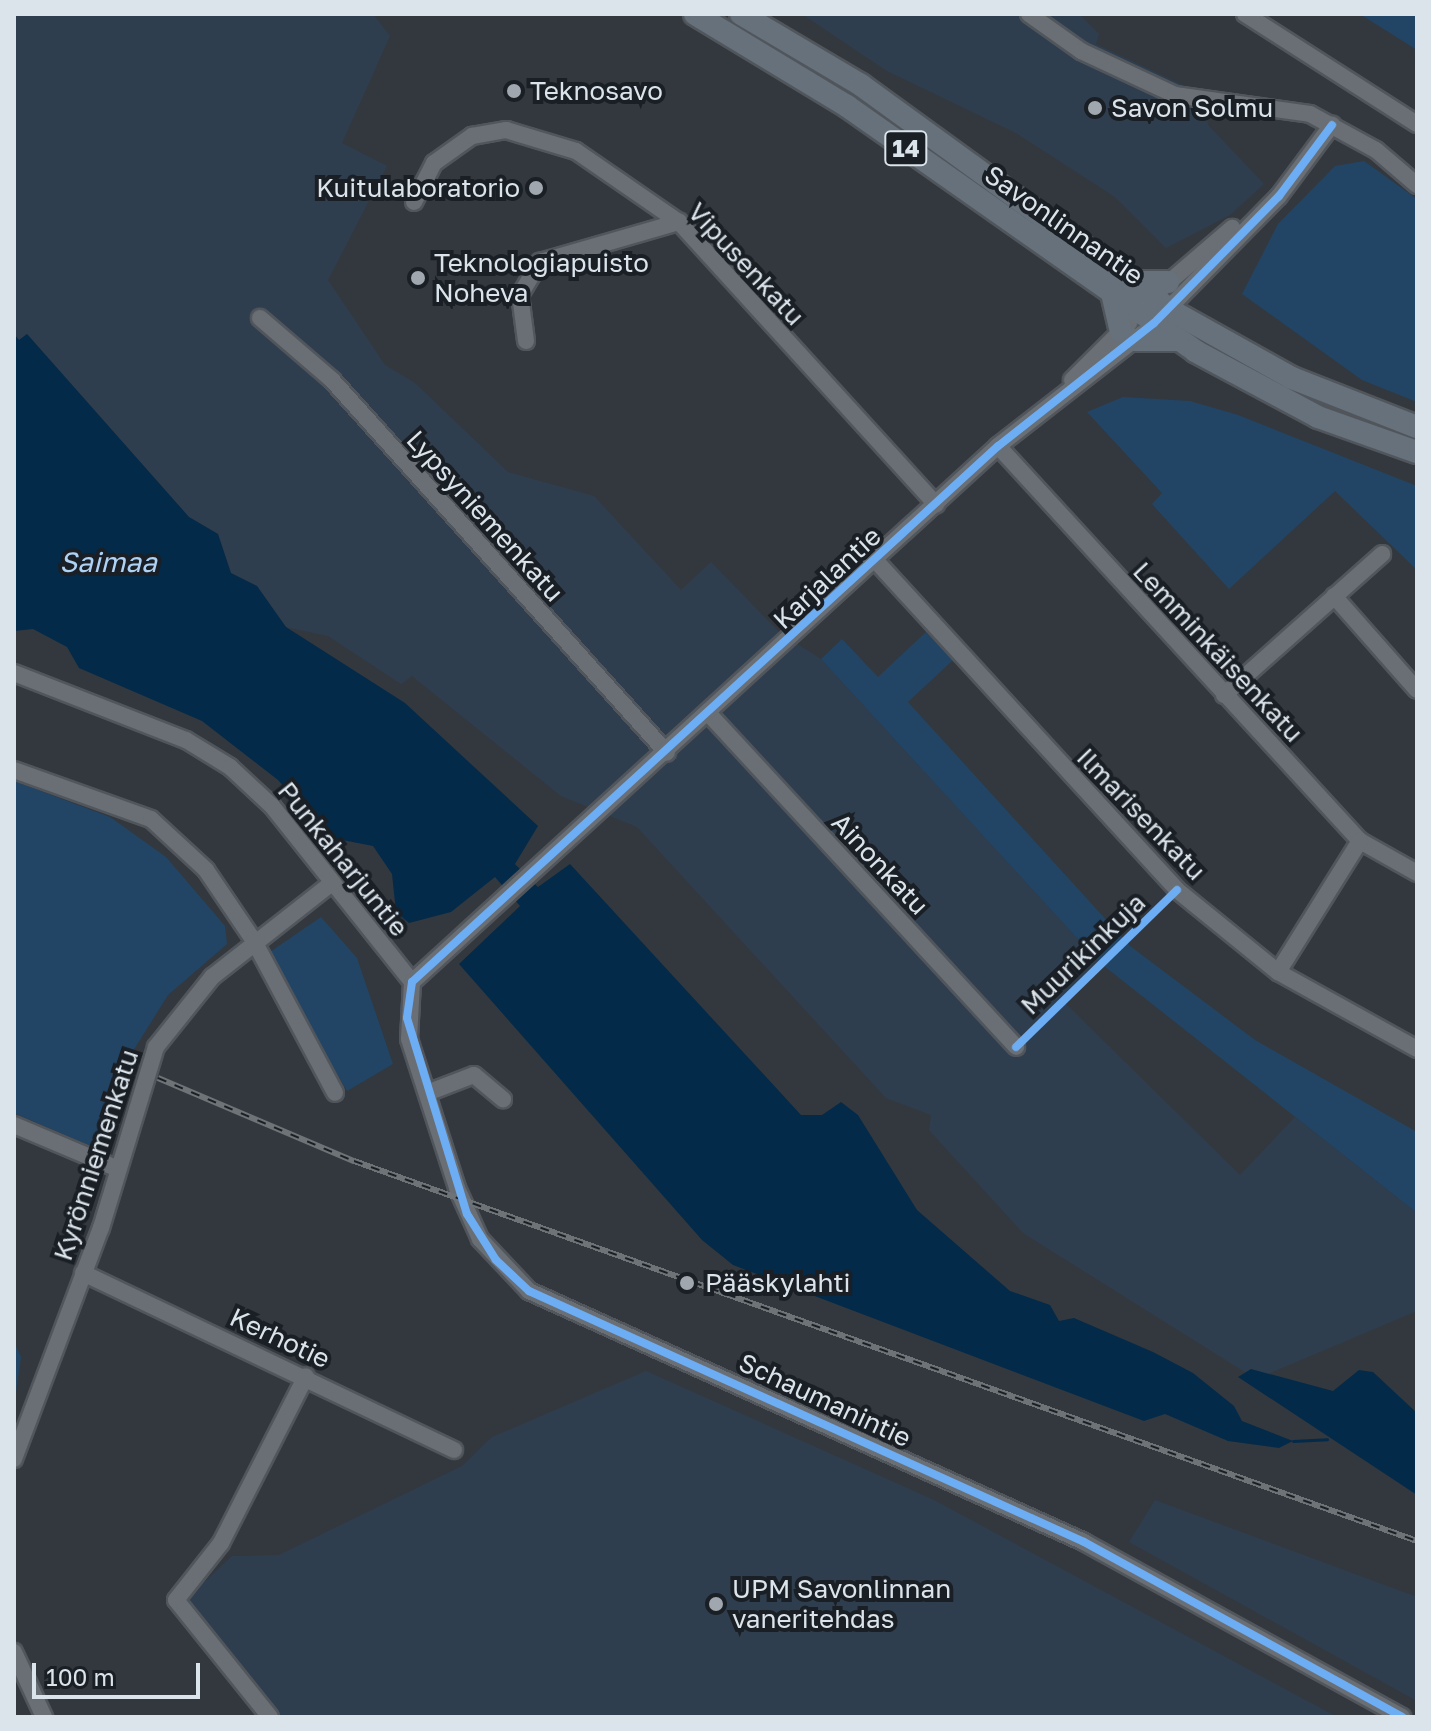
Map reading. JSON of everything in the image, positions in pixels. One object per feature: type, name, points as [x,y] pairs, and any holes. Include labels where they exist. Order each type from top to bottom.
[{"type":"highway","name":"Savonlinnantie","points":[[695,14],[847,106],[1122,287],[1292,378],[1417,427]]},
{"type":"highway","name":"Savonlinnantie","points":[[741,14],[861,85],[1122,287]]},
{"type":"highway","points":[[1122,287],[1128,335],[1178,340]]},
{"type":"highway","name":"Savonlinnantie","points":[[1157,305],[1178,340],[1318,417],[1417,452]]},
{"type":"street","points":[[1029,14],[1081,51],[1175,95],[1302,111],[1332,125],[1417,185]]},
{"type":"street","points":[[1245,14],[1417,124]]},
{"type":"street","points":[[1157,305],[1258,216],[1332,125]]},
{"type":"street","name":"Vipusenkatu","points":[[414,202],[446,150],[506,130],[576,151],[679,222],[936,504]]},
{"type":"street","points":[[1157,305],[1237,224],[1258,216]]},
{"type":"street","points":[[526,341],[520,295],[540,262],[679,222]]},
{"type":"street","name":"Karjalantie","points":[[412,982],[667,753],[998,446],[1128,335],[1157,305]]},
{"type":"street","name":"Lypsyniemenkatu","points":[[260,318],[332,380],[667,753]]},
{"type":"street","name":"Lemminkäisenkatu","points":[[998,446],[1360,841],[1417,873]]},
{"type":"street","points":[[1224,695],[1382,554]]},
{"type":"street","name":"Ilmarisenkatu","points":[[875,560],[1135,848],[1278,972],[1417,1049]]},
{"type":"street","points":[[1334,596],[1417,690]]},
{"type":"street","name":"Punkaharjuntie","points":[[14,673],[186,740],[230,767],[272,806],[412,982]]},
{"type":"street","name":"Ainonkatu","points":[[709,714],[1016,1047]]},
{"type":"street","points":[[14,770],[151,819],[206,870],[254,941],[335,1093]]},
{"type":"street","points":[[1278,972],[1360,841]]},
{"type":"street","name":"Kyrönniemenkatu","points":[[14,1459],[83,1273],[156,1047],[185,1005],[254,941],[332,883]]},
{"type":"street","name":"Schaumanintie","points":[[412,982],[409,1039],[467,1214],[496,1260],[529,1291],[1084,1542],[1402,1717]]},
{"type":"street","points":[[427,1093],[474,1075],[503,1099]]},
{"type":"street","points":[[14,1125],[118,1169]]},
{"type":"street","name":"Kerhotie","points":[[83,1273],[306,1376],[454,1450]]},
{"type":"street","points":[[270,1717],[176,1600],[221,1543],[306,1376]]},
{"type":"street","points":[[14,1652],[44,1717]]},
{"type":"shaded area","points":[[14,14],[373,14],[390,36],[342,143],[387,166],[328,280],[385,365],[415,383],[508,472],[594,496],[681,590],[711,562],[780,633],[821,659],[1099,962],[1061,999],[1240,1175],[1295,1117],[1417,1213],[1417,1311],[1256,1379],[1023,1233],[929,1130],[931,1115],[886,1098],[637,827],[561,796],[412,676],[401,684],[328,636],[286,627],[257,586],[231,573],[218,534],[189,517],[27,334],[19,340],[14,334]]},
{"type":"shaded area","points":[[802,14],[1079,14],[1099,34],[1096,44],[1206,96],[1208,125],[1264,184],[1230,215],[1166,248],[1115,197],[1016,133],[887,71]]},
{"type":"shaded area","points":[[1409,14],[1417,17],[1417,50],[1363,16]]},
{"type":"shaded area","points":[[1364,161],[1417,199],[1417,402],[1362,380],[1242,294],[1278,224],[1335,166]]},
{"type":"shaded area","points":[[1123,397],[1190,401],[1238,415],[1417,486],[1417,570],[1335,491],[1229,589],[1152,504],[1162,493],[1087,412]]},
{"type":"shaded area","points":[[926,632],[953,660],[908,702],[1130,946],[1255,1040],[1417,1132],[1417,1213],[1099,962],[821,659],[842,639],[878,677]]},
{"type":"shaded area","points":[[14,781],[110,817],[166,857],[225,926],[227,944],[168,995],[123,1067],[98,1149],[14,1113]]},
{"type":"shaded area","points":[[321,917],[357,958],[393,1064],[347,1091],[267,954]]},
{"type":"shaded area","points":[[14,1342],[21,1357],[14,1406]]},
{"type":"shaded area","points":[[646,1371],[934,1500],[1337,1717],[280,1717],[184,1601],[232,1556],[279,1555],[462,1466],[492,1437]]},
{"type":"shaded area","points":[[1155,1500],[1417,1597],[1417,1701],[1129,1542]]},
{"type":"water","name":"Saimaa","points":[[14,334],[19,340],[27,334],[189,517],[218,534],[231,573],[257,586],[286,627],[405,703],[538,826],[515,864],[538,887],[570,864],[801,1115],[822,1115],[841,1102],[858,1115],[917,1210],[1010,1291],[1050,1305],[1059,1321],[1074,1318],[1193,1373],[1234,1406],[1242,1421],[1293,1441],[1279,1448],[1228,1441],[1165,1414],[1144,1421],[733,1265],[702,1240],[459,964],[520,906],[495,877],[451,912],[409,923],[396,912],[392,874],[373,846],[327,837],[278,780],[202,721],[79,668],[67,647],[33,629],[14,631]]},
{"type":"water","points":[[1251,1369],[1333,1391],[1359,1370],[1373,1372],[1417,1413],[1417,1495],[1238,1377]]},
{"type":"waterway","points":[[1293,1441],[1327,1439]]},
{"type":"railway","points":[[158,1078],[354,1161],[1417,1541]]},
{"type":"cycle path","points":[[1332,125],[1279,196],[1154,323],[998,446],[412,982],[407,1018],[467,1214],[496,1260],[529,1291],[1084,1542],[1402,1717]]},
{"type":"cycle path","name":"Muurikinkuja","points":[[1016,1047],[1177,890]]},
{"type":"place","name":"Teknosavo","points":[[514,91]]},
{"type":"place","name":"Savon Solmu","points":[[1095,108]]},
{"type":"place","name":"Kuitulaboratorio","points":[[536,188]]},
{"type":"place","name":"Teknologiapuisto Noheva","points":[[418,278]]},
{"type":"place","name":"Pääskylahti","points":[[687,1283]]},
{"type":"place","name":"UPM Savonlinnan vaneritehdas","points":[[716,1604]]}]
